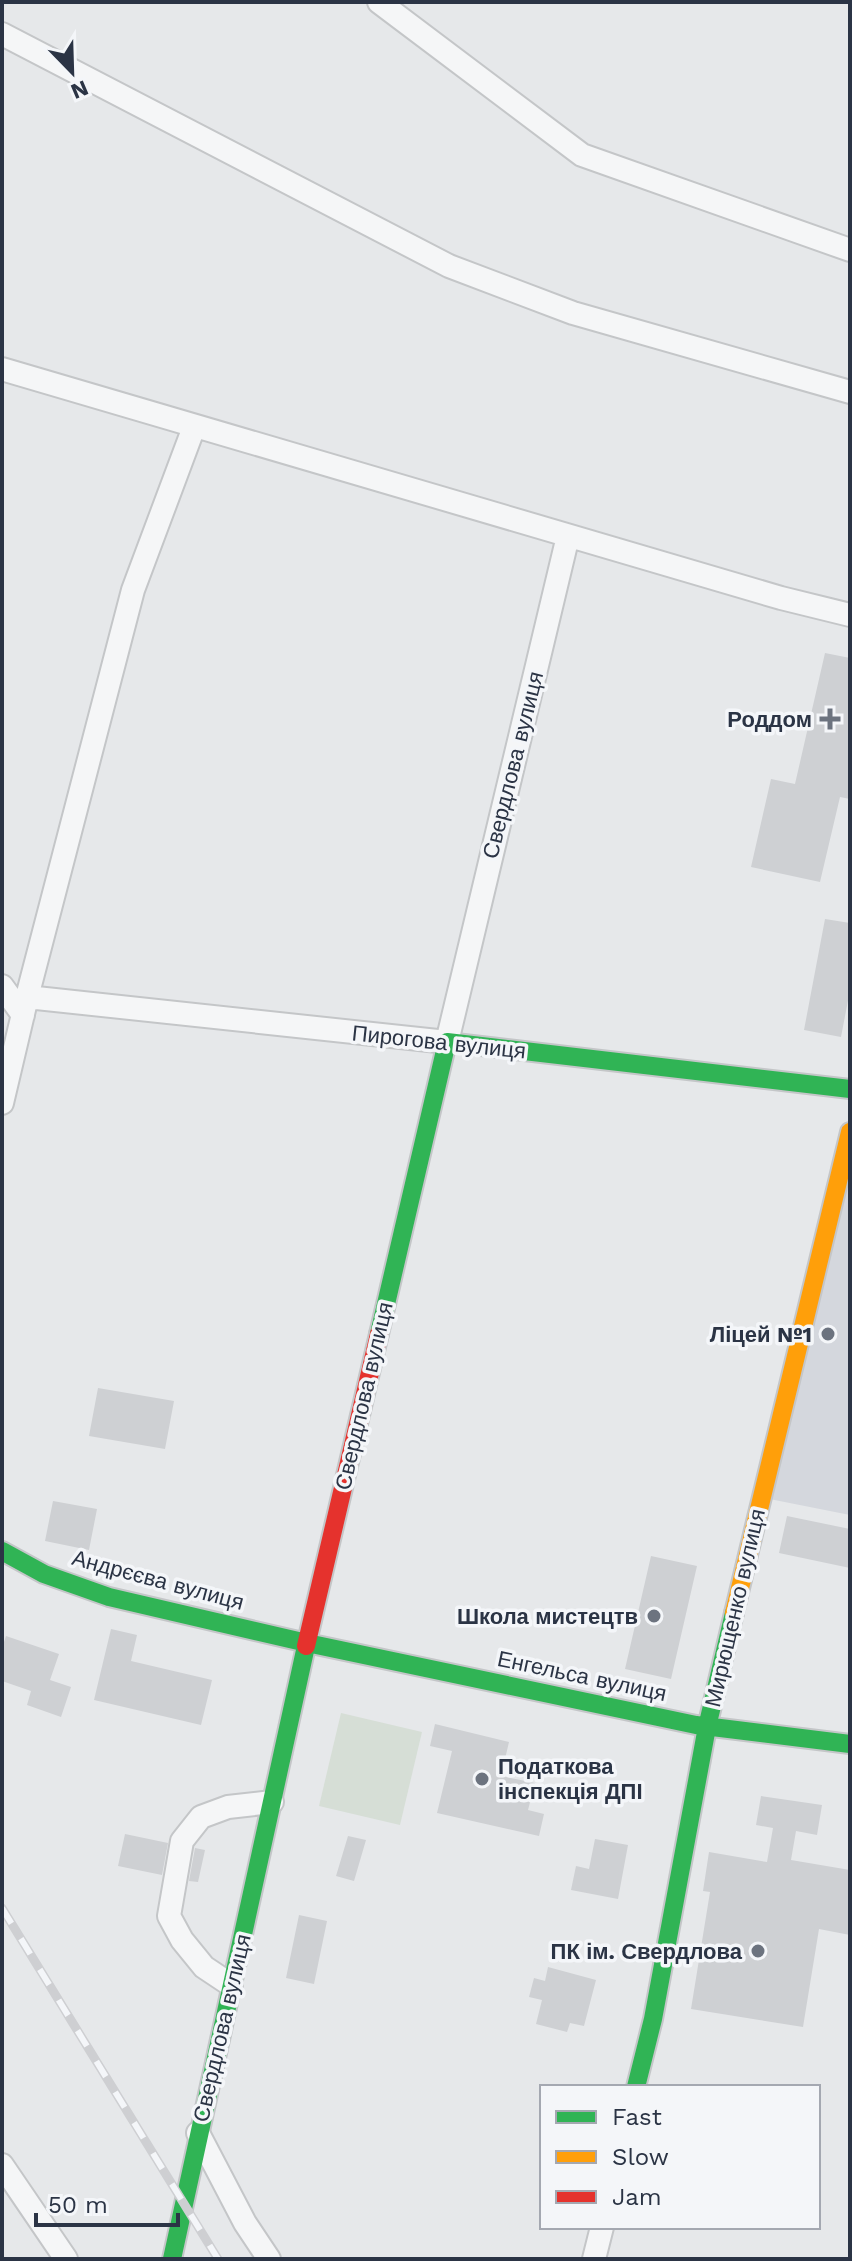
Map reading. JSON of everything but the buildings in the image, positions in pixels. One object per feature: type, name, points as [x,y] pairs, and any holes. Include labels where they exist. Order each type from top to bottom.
[{"type":"street","points":[[379,2],[582,155],[850,250]]},
{"type":"street","points":[[2,34],[449,266],[573,313],[850,392]]},
{"type":"street","points":[[2,369],[781,598],[850,615]]},
{"type":"street","points":[[2,1103],[133,590],[194,427]]},
{"type":"street","name":"Свердлова вулиця","points":[[172,2259],[307,1643],[568,536]]},
{"type":"street","points":[[2,986],[25,1006]]},
{"type":"street","name":"Пирогова вулиця","points":[[25,1006],[447,1042],[850,1089]]},
{"type":"street","name":"Мирющенко вулиця","points":[[636,2085],[653,2019],[707,1727],[850,1132]]},
{"type":"street","name":"Андрєєва вулиця","points":[[2,1551],[44,1574],[109,1597],[307,1643]]},
{"type":"street","name":"Енгельса вулиця","points":[[307,1643],[707,1727],[850,1744]]},
{"type":"street","points":[[231,1985],[204,1967],[182,1940],[169,1916],[182,1841],[201,1817],[228,1807],[272,1802]]},
{"type":"street","points":[[198,2133],[245,2223],[269,2259]]},
{"type":"street","points":[[2,2165],[66,2259]]},
{"type":"street","points":[[594,2259],[602,2229]]},
{"type":"shaded area","name":"Ліцей №1","points":[[850,1170],[850,1515],[760,1497]]},
{"type":"shaded area","points":[[341,1713],[422,1732],[400,1825],[319,1806]]},
{"type":"railway","points":[[2,1908],[218,2259]]},
{"type":"traffic: fast","points":[[379,1334],[447,1042],[850,1089]]},
{"type":"traffic: fast","points":[[2,1551],[44,1574],[109,1597],[307,1643],[696,1725],[850,1744]]},
{"type":"traffic: fast","points":[[636,2085],[653,2019],[707,1727],[734,1613]]},
{"type":"traffic: fast","points":[[172,2259],[306,1646]]},
{"type":"traffic: slow","points":[[734,1613],[850,1132]]},
{"type":"traffic: jam","points":[[306,1646],[379,1334]]},
{"type":"place","name":"Роддом","points":[[830,719]]},
{"type":"place","name":"Ліцей №1","points":[[828,1334]]},
{"type":"place","name":"Школа мистецтв","points":[[654,1616]]},
{"type":"place","name":"Податкова інспекція ДПІ","points":[[482,1779]]},
{"type":"place","name":"ПК ім. Свердлова","points":[[758,1951]]}]
